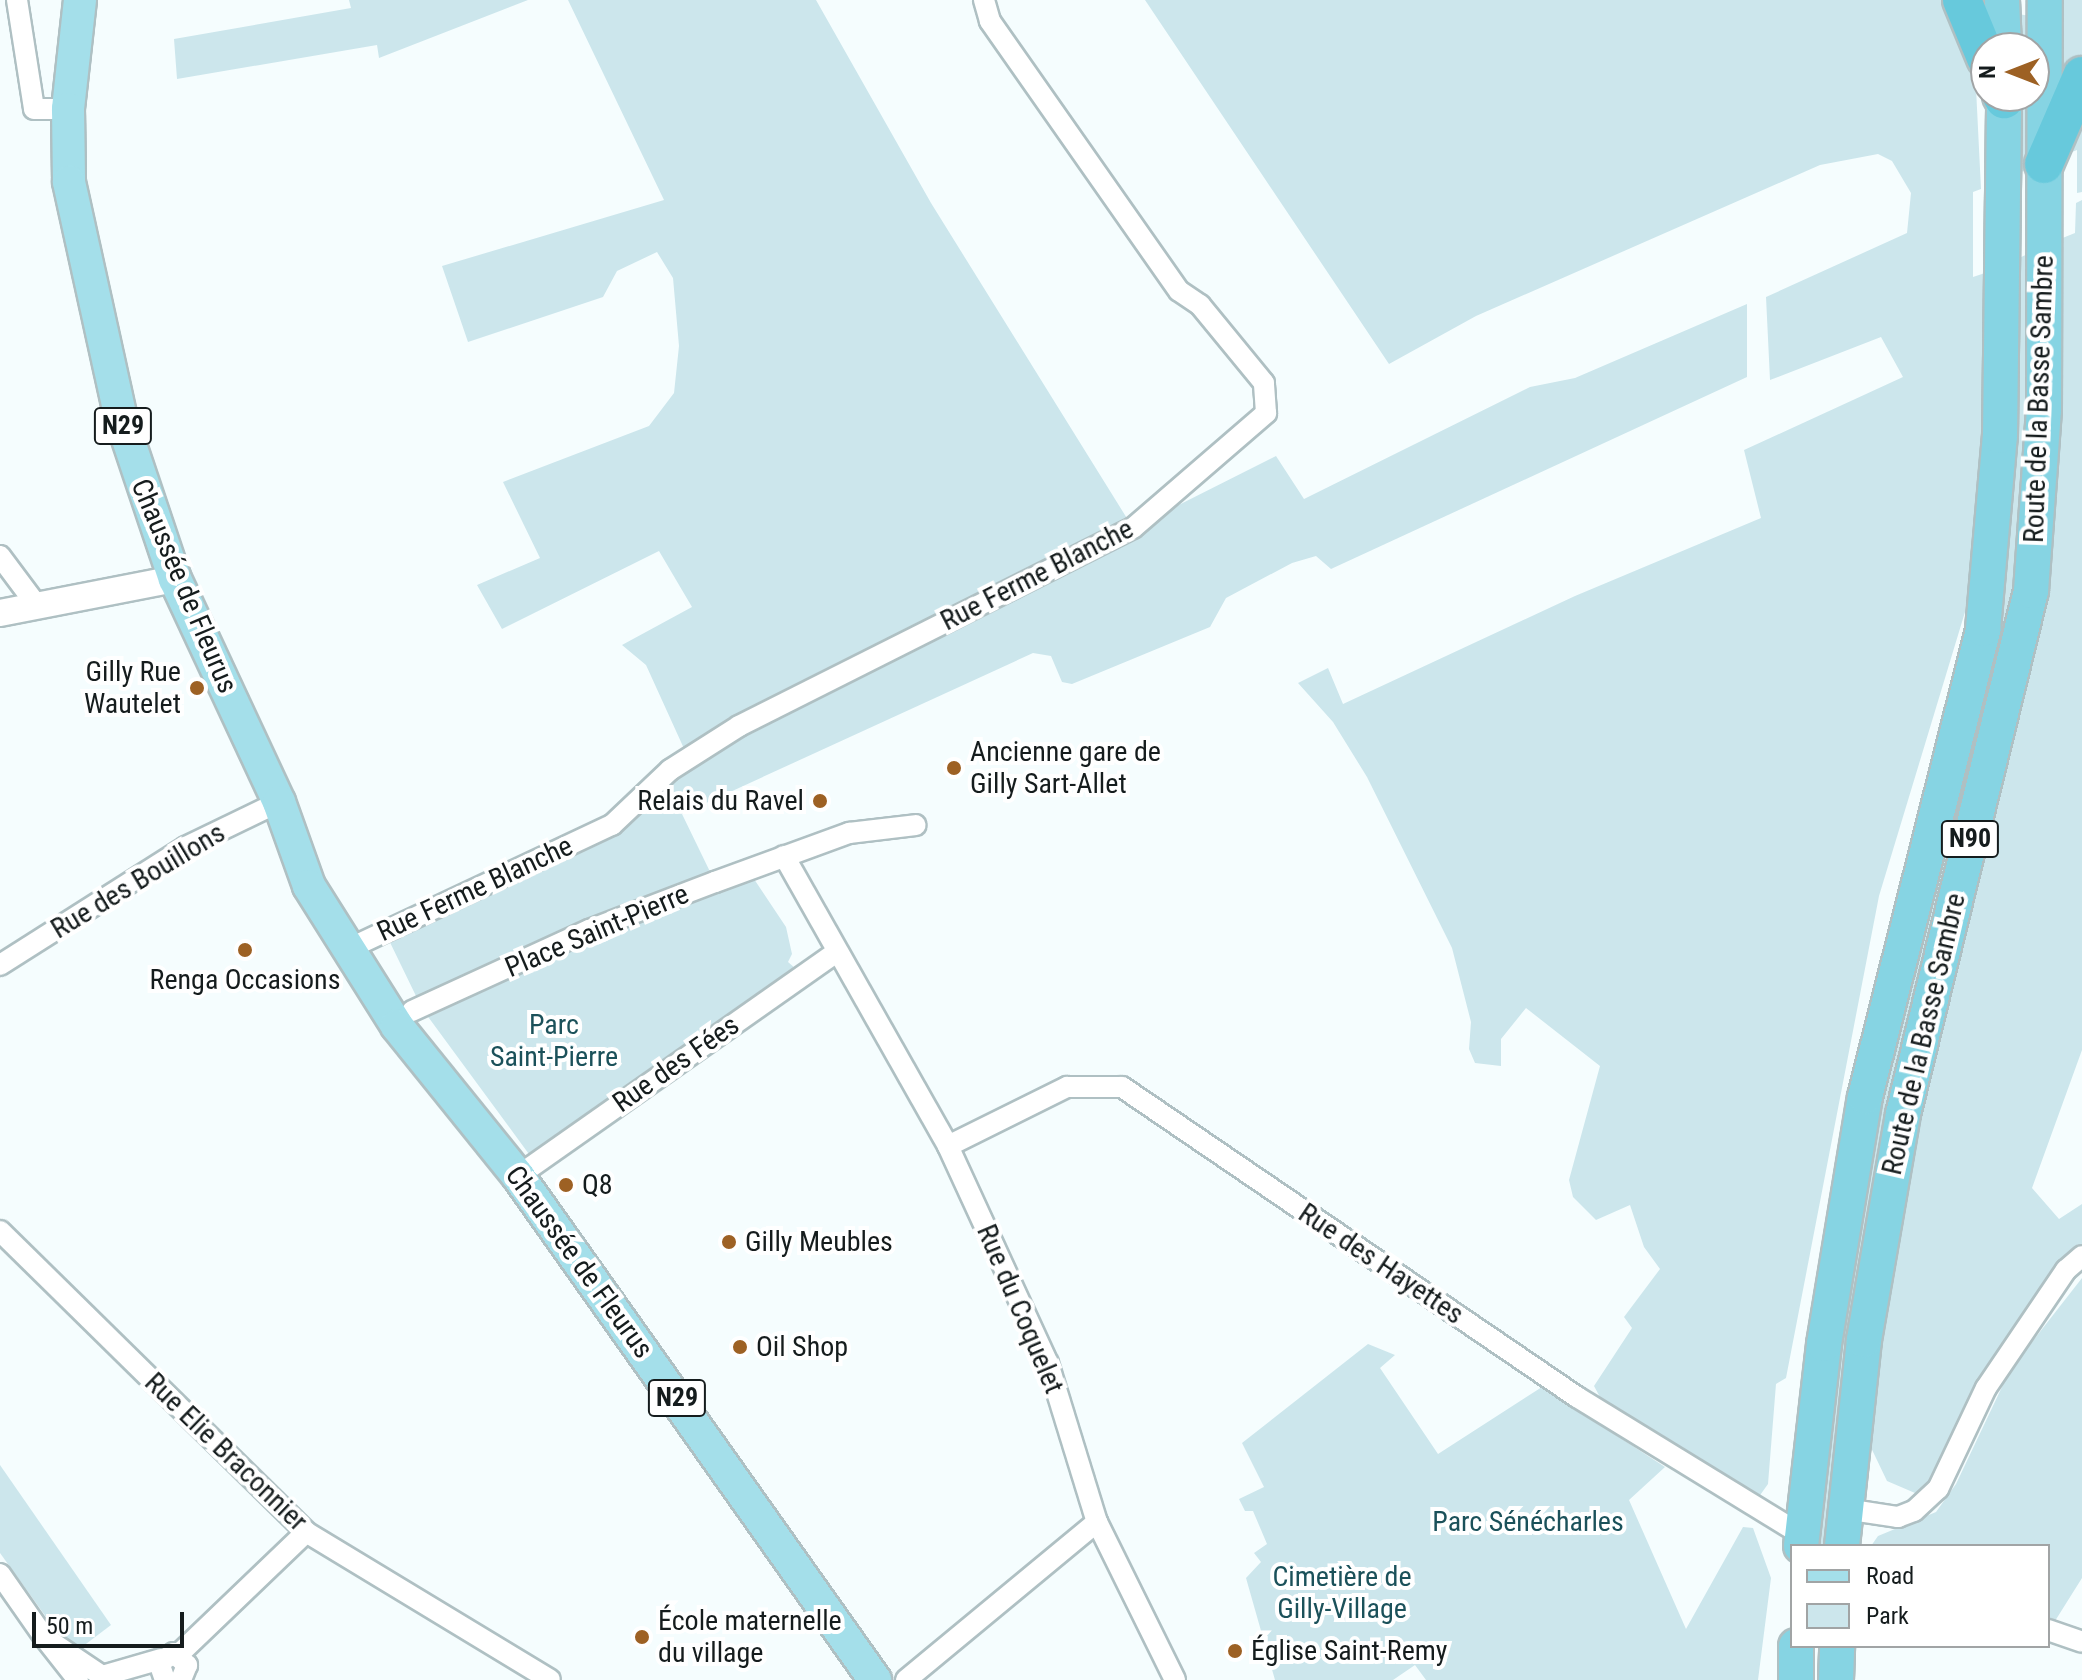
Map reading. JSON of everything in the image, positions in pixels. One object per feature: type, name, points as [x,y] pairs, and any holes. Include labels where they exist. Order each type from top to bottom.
[{"type":"highway","points":[[1962,0],[1975,32]]},
{"type":"highway","points":[[2002,0],[2003,32]]},
{"type":"highway","name":"Route de la Basse Sambre","points":[[1842,1544],[1873,1279],[1916,1049],[2010,694],[2031,591],[2044,410],[2045,0]]},
{"type":"highway","points":[[2044,164],[2082,76]]},
{"type":"highway","name":"Route de la Basse Sambre","points":[[1802,1541],[1824,1344],[1862,1112],[1887,993],[1983,629],[2000,436],[2003,112]]},
{"type":"highway","points":[[1796,1648],[1796,1680]]},
{"type":"highway","points":[[1836,1680],[1837,1648]]},
{"type":"main road","name":"Chaussée de Fleurus","points":[[80,0],[79,36],[87,123],[87,269]]},
{"type":"main road","name":"Chaussée de Fleurus","points":[[79,36],[68,109],[69,182],[129,452],[175,579],[279,802],[309,886],[412,1011],[475,1119]]},
{"type":"main road","name":"Chaussée de Fleurus","points":[[356,945],[427,1068],[475,1119],[518,1176],[875,1680]]},
{"type":"street","points":[[17,0],[34,109],[68,109]]},
{"type":"street","name":"Rue Ferme Blanche","points":[[356,945],[612,825],[670,770],[739,726],[1133,528],[1266,413],[1264,383],[1200,305],[1179,291],[1008,47],[984,0]]},
{"type":"street","points":[[0,556],[35,603]]},
{"type":"street","points":[[0,613],[35,603],[175,579]]},
{"type":"street","name":"Rue des Bouillons","points":[[0,965],[186,847],[279,802]]},
{"type":"street","name":"Place Saint-Pierre","points":[[412,1011],[589,930],[784,856],[849,833],[916,825]]},
{"type":"street","name":"Rue du Coquelet","points":[[784,856],[835,953],[948,1146],[1048,1363],[1097,1522],[1175,1680]]},
{"type":"street","name":"Rue des Fées","points":[[518,1176],[835,953]]},
{"type":"street","name":"Rue des Hayettes","points":[[948,1146],[1067,1087],[1122,1087],[1577,1397],[1802,1541]]},
{"type":"street","name":"Rue Elie Braconnier","points":[[3,1241],[306,1532],[550,1680]]},
{"type":"street","points":[[1845,1509],[1898,1517],[1914,1511],[1938,1489],[1986,1388],[2066,1270],[2082,1256]]},
{"type":"street","points":[[906,1680],[1097,1522]]},
{"type":"street","points":[[132,1680],[166,1666],[306,1532]]},
{"type":"street","points":[[0,1574],[78,1680]]},
{"type":"street","points":[[2050,1631],[2082,1642],[2082,1656]]},
{"type":"street","points":[[44,1637],[98,1679],[187,1665],[181,1680]]},
{"type":"green space","points":[[349,0],[528,0],[379,58],[377,45],[177,79],[174,39],[351,8]]},
{"type":"green space","name":"Parc Saint-Pierre","points":[[568,0],[816,0],[931,203],[1133,528],[1276,456],[1304,499],[1530,387],[1575,378],[1747,304],[1747,377],[1331,569],[1316,556],[1292,563],[1226,598],[1210,627],[1072,684],[1062,682],[1051,656],[1033,653],[682,814],[715,882],[750,873],[786,927],[792,954],[788,962],[803,975],[534,1161],[426,1014],[440,998],[416,996],[384,930],[595,838],[686,753],[646,665],[622,645],[692,607],[659,551],[502,629],[477,585],[540,558],[503,482],[649,426],[674,393],[679,346],[673,278],[657,252],[617,271],[603,297],[468,342],[442,266],[664,200]]},
{"type":"green space","points":[[1145,0],[1946,0],[1970,65],[1970,112],[1977,112],[1981,189],[1973,192],[1973,277],[1985,273],[1984,478],[1965,612],[1879,896],[1786,1378],[1776,1384],[1768,1484],[1758,1498],[1601,1399],[1594,1386],[1632,1328],[1624,1317],[1660,1269],[1644,1247],[1630,1205],[1596,1220],[1573,1197],[1569,1180],[1600,1066],[1526,1008],[1501,1039],[1501,1066],[1475,1063],[1469,1049],[1471,1022],[1452,948],[1367,777],[1333,722],[1298,683],[1328,668],[1343,704],[1575,596],[1761,518],[1744,450],[1903,377],[1881,337],[1770,380],[1766,297],[1907,233],[1911,193],[1892,161],[1878,154],[1820,165],[1476,316],[1389,364]]},
{"type":"green space","points":[[2054,0],[2082,0],[2082,59],[2061,88]]},
{"type":"green space","points":[[2012,13],[2032,16],[2029,32],[2009,32]]},
{"type":"green space","points":[[2082,106],[2082,192],[2077,193],[2077,150],[2062,156]]},
{"type":"green space","points":[[2013,112],[2034,112],[2036,166],[2014,175]]},
{"type":"green space","points":[[2082,200],[2082,1050],[2032,1188],[2059,1219],[2082,1204],[2082,1264],[2046,1299],[1929,1499],[1887,1481],[1864,1433],[1919,1105],[2041,598],[2055,241],[2075,233],[2076,203]]},
{"type":"green space","points":[[2034,251],[2027,521],[1832,1544],[1810,1544],[1851,1229],[1954,790],[2017,259]]},
{"type":"green space","points":[[2082,1278],[2082,1578],[2055,1621],[2050,1620],[2050,1544],[1872,1544],[1878,1536],[1936,1512],[1956,1484],[2010,1370]]},
{"type":"green space","points":[[1368,1344],[1395,1355],[1380,1368],[1438,1454],[1542,1387],[1665,1467],[1629,1500],[1686,1629],[1743,1527],[1753,1528],[1771,1578],[1758,1680],[1426,1680],[1415,1665],[1393,1680],[1275,1680],[1246,1578],[1261,1562],[1254,1553],[1267,1544],[1253,1511],[1245,1511],[1239,1499],[1264,1487],[1242,1443]]},
{"type":"green space","points":[[0,1465],[111,1625],[78,1650],[67,1646],[0,1553]]},
{"type":"place","name":"Gilly Rue Wautelet","points":[[197,688]]},
{"type":"place","name":"Ancienne gare de Gilly Sart-Allet","points":[[954,768]]},
{"type":"place","name":"Relais du Ravel","points":[[820,801]]},
{"type":"place","name":"Renga Occasions","points":[[245,950]]},
{"type":"place","name":"Q8","points":[[566,1185]]},
{"type":"place","name":"Gilly Meubles","points":[[729,1242]]},
{"type":"place","name":"Oil Shop","points":[[740,1347]]},
{"type":"place","name":"École maternelle du village","points":[[642,1637]]},
{"type":"place","name":"Église Saint-Remy","points":[[1235,1651]]},
{"type":"park label","name":"Parc Sénécharles","points":[[1528,1522]]},
{"type":"park label","name":"Cimetière de Gilly-Village","points":[[1342,1593]]}]
